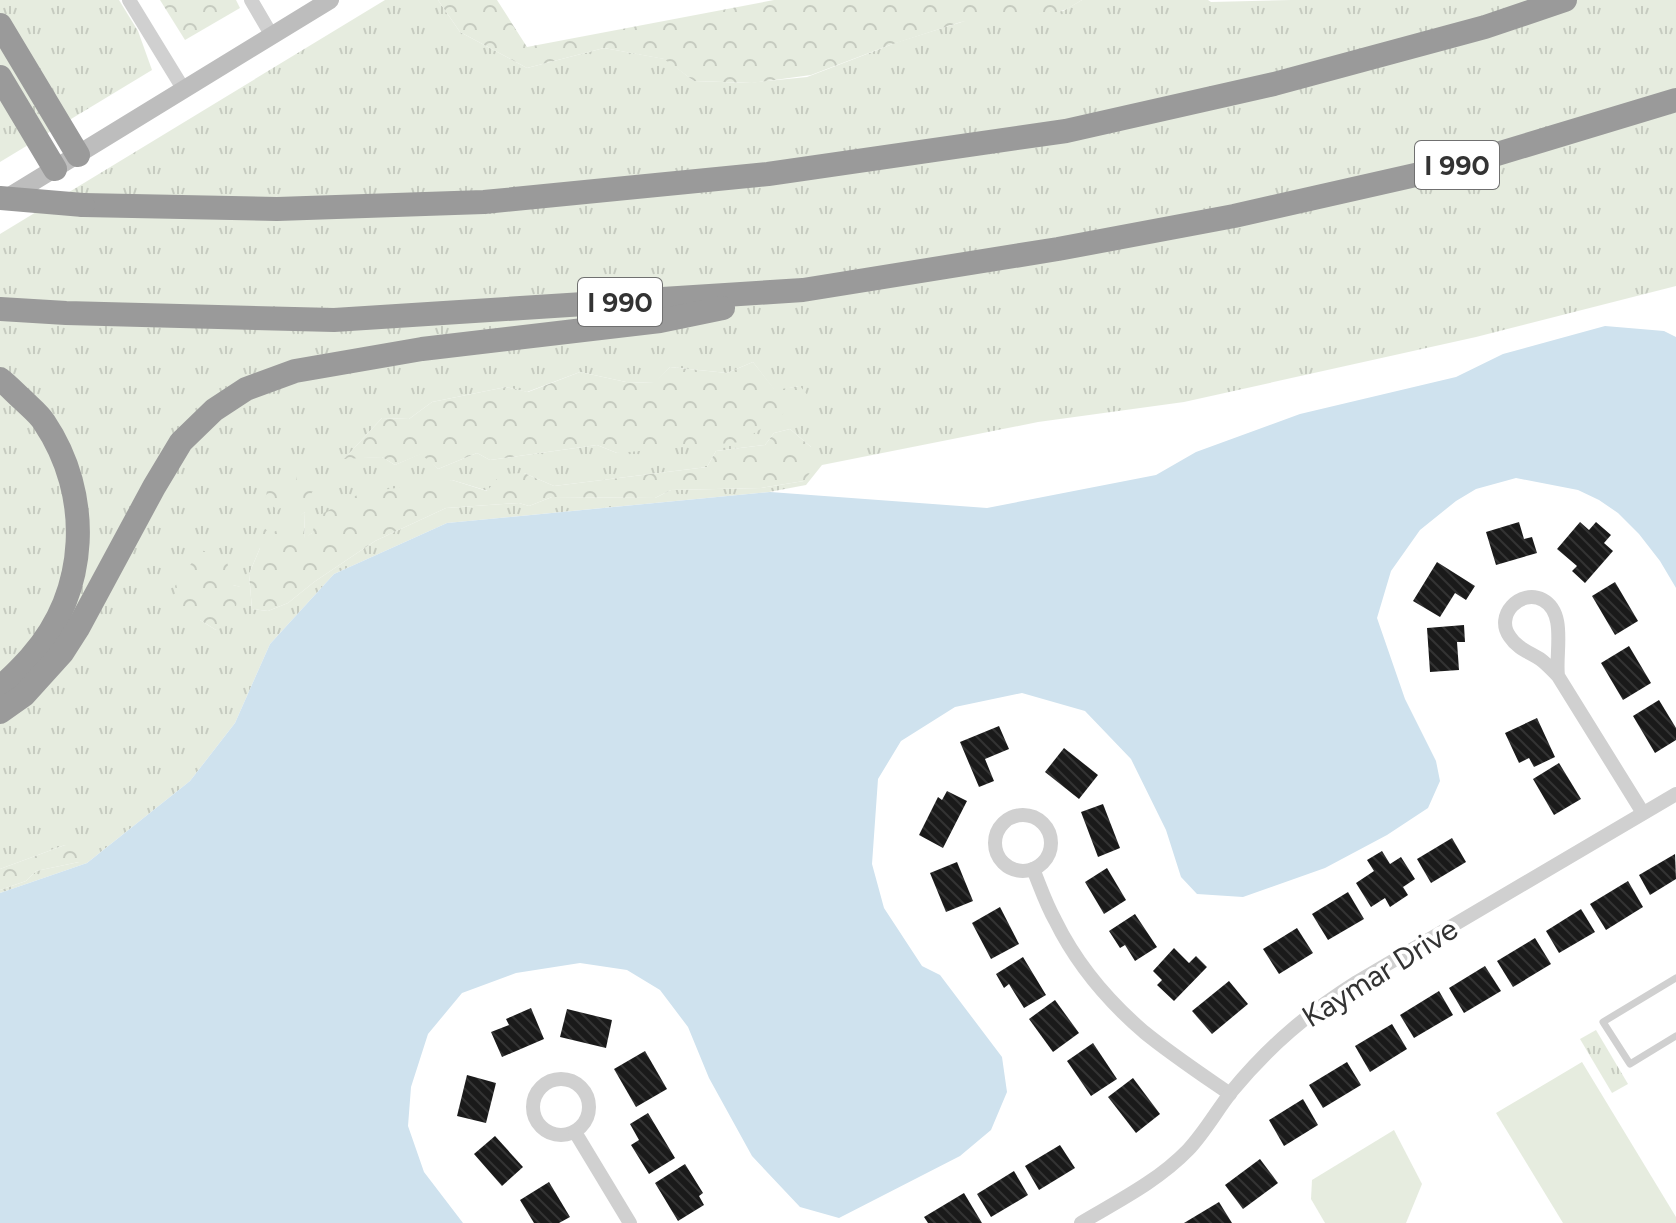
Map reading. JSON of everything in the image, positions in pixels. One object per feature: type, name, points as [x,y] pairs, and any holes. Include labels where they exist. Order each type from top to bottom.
[{"type":"highway","points":[[0,200],[277,209],[484,202],[768,174],[1066,131],[1274,84],[1485,27],[1565,0]]},
{"type":"highway","points":[[0,25],[78,155]]},
{"type":"highway","points":[[0,77],[55,169]]},
{"type":"highway","name":"I 990","points":[[0,309],[334,320],[803,290],[1058,249],[1234,216],[1464,164],[1676,100]]},
{"type":"highway","points":[[0,712],[24,695],[62,653],[181,442],[214,410],[246,389],[295,371],[422,349],[660,321],[803,290]]},
{"type":"highway","points":[[0,379],[43,420],[66,463],[76,500],[79,539],[72,584],[63,609],[45,640],[11,679],[0,687]]},
{"type":"main road","points":[[0,200],[330,0]]},
{"type":"street","points":[[129,0],[184,90]]},
{"type":"street","points":[[251,0],[272,36]]},
{"type":"street","points":[[1558,676],[1559,630],[1550,605],[1535,597],[1518,600],[1507,612],[1505,629],[1509,637],[1558,676],[1643,813]]},
{"type":"street","name":"Kaymar Drive","points":[[1081,1223],[1169,1168],[1211,1122],[1230,1094],[1267,1051],[1321,1005],[1676,794]]},
{"type":"street","points":[[1033,869],[1054,920],[1094,981],[1146,1033],[1230,1094]]},
{"type":"street","points":[[575,1132],[630,1223]]},
{"type":"lane","points":[[1676,978],[1603,1022],[1630,1064],[1676,1036]]},
{"type":"green space","points":[[0,0],[119,0],[138,31],[152,70],[0,162]]},
{"type":"green space","points":[[160,0],[236,0],[240,8],[185,40]]},
{"type":"green space","points":[[385,0],[438,0],[460,32],[527,68],[604,48],[665,59],[694,81],[748,83],[807,77],[898,42],[968,20],[1063,11],[1082,0],[1676,0],[1676,286],[1476,337],[1184,402],[1038,422],[822,465],[806,485],[769,492],[447,523],[334,574],[270,644],[235,723],[190,781],[87,863],[0,893],[0,890],[26,881],[36,871],[79,862],[65,845],[0,869],[0,234]],"holes":[[[753,362],[775,391],[799,386],[617,453],[597,445],[490,460],[477,453],[438,469],[422,453],[395,465],[382,457],[345,458],[382,418],[409,419],[432,402],[506,387],[527,392],[580,372],[626,382],[654,383],[670,367],[727,373]],[[790,429],[811,447],[804,481],[761,488],[671,490],[655,498],[552,497],[529,506],[519,503],[446,508],[375,541],[288,603],[268,611],[252,609],[249,574],[260,548],[305,512],[304,539],[312,533],[452,480],[488,491],[524,473],[554,486],[707,467],[716,451],[765,445],[774,433]],[[233,585],[240,587],[216,630],[200,620]]]},
{"type":"green space","points":[[438,0],[497,0],[527,47],[774,0],[1082,0],[1058,12],[961,22],[811,75],[752,83],[694,81],[664,59],[604,48],[527,68],[460,32]]},
{"type":"green space","points":[[753,362],[775,390],[800,386],[809,397],[741,442],[617,453],[597,445],[490,460],[477,453],[438,469],[421,454],[395,465],[382,457],[344,459],[382,418],[409,419],[432,402],[506,387],[528,392],[580,372],[626,382],[653,383],[670,367],[727,373]]},
{"type":"green space","points":[[790,429],[811,447],[816,464],[804,481],[761,488],[671,490],[655,498],[552,497],[529,506],[519,503],[446,508],[375,541],[288,603],[268,611],[252,609],[249,574],[260,548],[252,540],[261,525],[271,534],[305,512],[304,538],[312,533],[318,516],[361,493],[452,480],[487,491],[501,474],[524,473],[554,486],[707,467],[716,451],[765,445],[774,433]]},
{"type":"green space","points":[[297,473],[316,474],[319,481],[308,499],[293,495],[278,510],[265,501],[267,491],[284,484],[296,484]]},
{"type":"green space","points":[[201,550],[226,558],[233,585],[241,587],[229,625],[216,630],[200,620],[185,624],[175,586]]},
{"type":"green space","points":[[65,845],[86,851],[79,862],[36,871],[26,881],[0,890],[0,869]]},
{"type":"green space","points":[[1596,1030],[1628,1084],[1612,1093],[1580,1039]]},
{"type":"green space","points":[[1582,1062],[1676,1217],[1676,1223],[1563,1223],[1496,1113]]},
{"type":"green space","points":[[1394,1130],[1422,1184],[1406,1223],[1325,1223],[1311,1199],[1312,1180]]},
{"type":"water","points":[[1605,326],[1664,331],[1676,337],[1676,588],[1660,561],[1618,513],[1578,490],[1516,478],[1476,489],[1420,530],[1391,571],[1377,618],[1405,699],[1436,761],[1440,781],[1428,808],[1387,835],[1325,868],[1243,897],[1197,894],[1181,877],[1166,830],[1131,759],[1085,711],[1022,693],[955,707],[901,741],[878,779],[872,864],[884,908],[922,966],[940,975],[1002,1057],[1007,1092],[991,1130],[960,1156],[839,1218],[800,1207],[752,1156],[709,1078],[688,1027],[660,990],[627,970],[580,963],[516,973],[462,993],[428,1034],[411,1087],[408,1126],[424,1172],[463,1223],[0,1223],[0,893],[87,863],[190,781],[235,723],[270,644],[334,574],[447,523],[770,492],[987,508],[1156,475],[1196,452],[1300,414],[1456,377],[1503,354]]},
{"type":"building","points":[[1519,522],[1524,539],[1532,537],[1537,553],[1496,565],[1486,532]]},
{"type":"building","points":[[1580,522],[1589,530],[1596,522],[1611,535],[1604,543],[1613,551],[1585,583],[1572,571],[1577,566],[1557,549]]},
{"type":"building","points":[[1437,562],[1475,586],[1466,600],[1455,593],[1440,617],[1413,601]]},
{"type":"building","points":[[1615,582],[1638,621],[1615,635],[1592,596]]},
{"type":"building","points":[[1464,625],[1465,642],[1457,642],[1459,670],[1430,672],[1427,628]]},
{"type":"building","points":[[1629,646],[1651,683],[1623,700],[1601,663]]},
{"type":"building","points":[[1659,700],[1676,728],[1676,740],[1655,753],[1633,716]]},
{"type":"building","points":[[1537,718],[1555,757],[1534,767],[1529,758],[1519,763],[1505,733]]},
{"type":"building","points":[[999,726],[1009,749],[985,759],[994,781],[979,787],[960,742]]},
{"type":"building","points":[[1064,748],[1098,775],[1079,799],[1045,772]]},
{"type":"building","points":[[1559,763],[1581,799],[1554,815],[1533,779]]},
{"type":"building","points":[[947,791],[967,801],[943,848],[919,835],[938,797],[942,800]]},
{"type":"building","points":[[1103,804],[1120,848],[1098,857],[1081,812]]},
{"type":"building","points":[[1452,838],[1466,862],[1431,883],[1417,859]]},
{"type":"building","points":[[1382,851],[1390,864],[1401,857],[1415,879],[1403,887],[1408,895],[1390,907],[1385,898],[1371,907],[1356,883],[1374,871],[1367,860]]},
{"type":"building","points":[[1675,854],[1676,879],[1650,895],[1639,875]]},
{"type":"building","points":[[957,862],[973,901],[946,912],[930,873]]},
{"type":"building","points":[[1107,868],[1126,900],[1104,914],[1085,882]]},
{"type":"building","points":[[1628,881],[1643,907],[1606,930],[1590,904]]},
{"type":"building","points":[[1348,892],[1364,919],[1328,940],[1312,914]]},
{"type":"building","points":[[1000,907],[1019,944],[991,959],[972,923]]},
{"type":"building","points":[[1581,909],[1595,932],[1559,953],[1546,931]]},
{"type":"building","points":[[1135,914],[1157,947],[1135,961],[1125,945],[1120,948],[1109,931]]},
{"type":"building","points":[[1297,928],[1313,953],[1279,974],[1263,949]]},
{"type":"building","points":[[1535,938],[1551,964],[1513,987],[1497,961]]},
{"type":"building","points":[[1174,948],[1189,963],[1196,956],[1207,967],[1174,1001],[1157,985],[1162,980],[1153,971]]},
{"type":"building","points":[[1023,957],[1046,995],[1024,1008],[1009,984],[1004,988],[996,974]]},
{"type":"building","points":[[1485,966],[1501,991],[1464,1013],[1449,988]]},
{"type":"building","points":[[1229,981],[1248,1004],[1212,1034],[1192,1011]]},
{"type":"building","points":[[1439,991],[1453,1015],[1414,1038],[1400,1015]]},
{"type":"building","points":[[1055,1000],[1079,1033],[1053,1052],[1029,1019]]},
{"type":"building","points":[[531,1008],[544,1039],[502,1057],[491,1032],[509,1025],[506,1019]]},
{"type":"building","points":[[567,1009],[612,1020],[606,1048],[560,1037]]},
{"type":"building","points":[[1392,1024],[1407,1049],[1370,1072],[1355,1046]]},
{"type":"building","points":[[1093,1043],[1117,1079],[1091,1096],[1067,1061]]},
{"type":"building","points":[[645,1051],[667,1089],[636,1107],[614,1069]]},
{"type":"building","points":[[1347,1062],[1361,1085],[1323,1108],[1309,1085]]},
{"type":"building","points":[[467,1075],[496,1083],[486,1123],[457,1116]]},
{"type":"building","points":[[1133,1078],[1160,1114],[1136,1133],[1108,1097]]},
{"type":"building","points":[[1303,1099],[1318,1125],[1284,1146],[1269,1120]]},
{"type":"building","points":[[648,1113],[675,1158],[649,1174],[631,1145],[639,1140],[630,1124]]},
{"type":"building","points":[[495,1136],[523,1167],[502,1186],[474,1154]]},
{"type":"building","points":[[1060,1145],[1075,1168],[1039,1190],[1025,1166]]},
{"type":"building","points":[[1260,1159],[1278,1183],[1243,1209],[1225,1185]]},
{"type":"building","points":[[685,1164],[703,1193],[699,1196],[704,1205],[678,1221],[655,1183]]},
{"type":"building","points":[[1014,1171],[1028,1195],[991,1217],[977,1194]]},
{"type":"building","points":[[549,1182],[570,1217],[559,1223],[534,1223],[520,1200]]},
{"type":"building","points":[[964,1193],[982,1223],[928,1223],[924,1217]]},
{"type":"building","points":[[1219,1202],[1232,1223],[1184,1223]]}]
